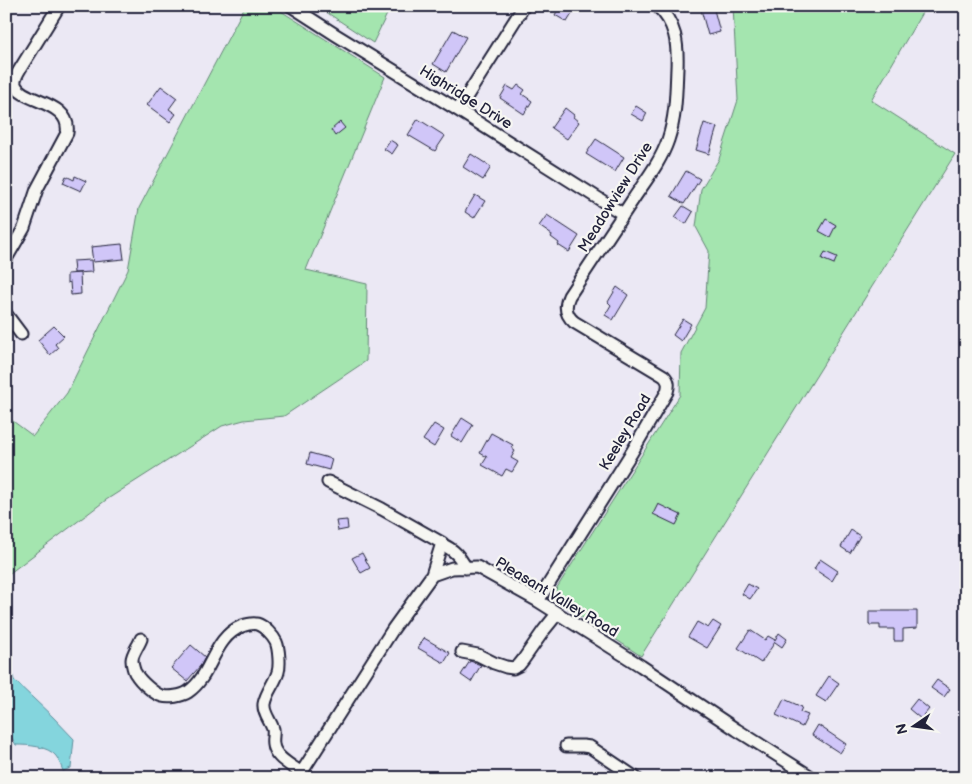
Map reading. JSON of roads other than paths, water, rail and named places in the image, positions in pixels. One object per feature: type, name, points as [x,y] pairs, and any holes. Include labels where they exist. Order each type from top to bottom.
[{"type":"street","points":[[6,259],[24,228],[40,182],[68,133],[67,122],[60,113],[21,92],[15,85],[20,69],[59,6]]},
{"type":"street","name":"Highridge Drive","points":[[292,6],[623,214]]},
{"type":"street","points":[[458,110],[524,6]]},
{"type":"street","name":"Meadowview Drive","points":[[567,313],[566,302],[569,296],[668,142],[676,101],[677,43],[669,19],[657,6]]},
{"type":"street","name":"Keeley Road","points":[[538,601],[632,452],[667,392],[668,386],[664,376],[580,326],[567,313]]},
{"type":"street","points":[[6,314],[22,334]]},
{"type":"street","points":[[328,482],[382,509],[442,543],[458,554],[466,568]]},
{"type":"street","points":[[142,639],[132,659],[135,674],[152,690],[163,697],[180,696],[188,692],[202,678],[224,638],[233,630],[245,625],[256,624],[268,632],[276,642],[279,660],[278,672],[264,704],[265,710],[274,734],[273,745],[276,753],[299,775],[393,629],[432,575],[441,544]]},
{"type":"street","name":"Pleasant Valley Road","points":[[432,575],[452,568],[476,567],[538,601],[813,778]]},
{"type":"street","points":[[462,652],[478,655],[494,663],[513,668],[519,665],[557,614]]},
{"type":"street","points":[[566,746],[590,748],[636,778]]},
{"type":"water","points":[[6,651],[14,680],[74,739],[71,768],[63,771],[56,756],[48,750],[16,745],[6,728]]}]
